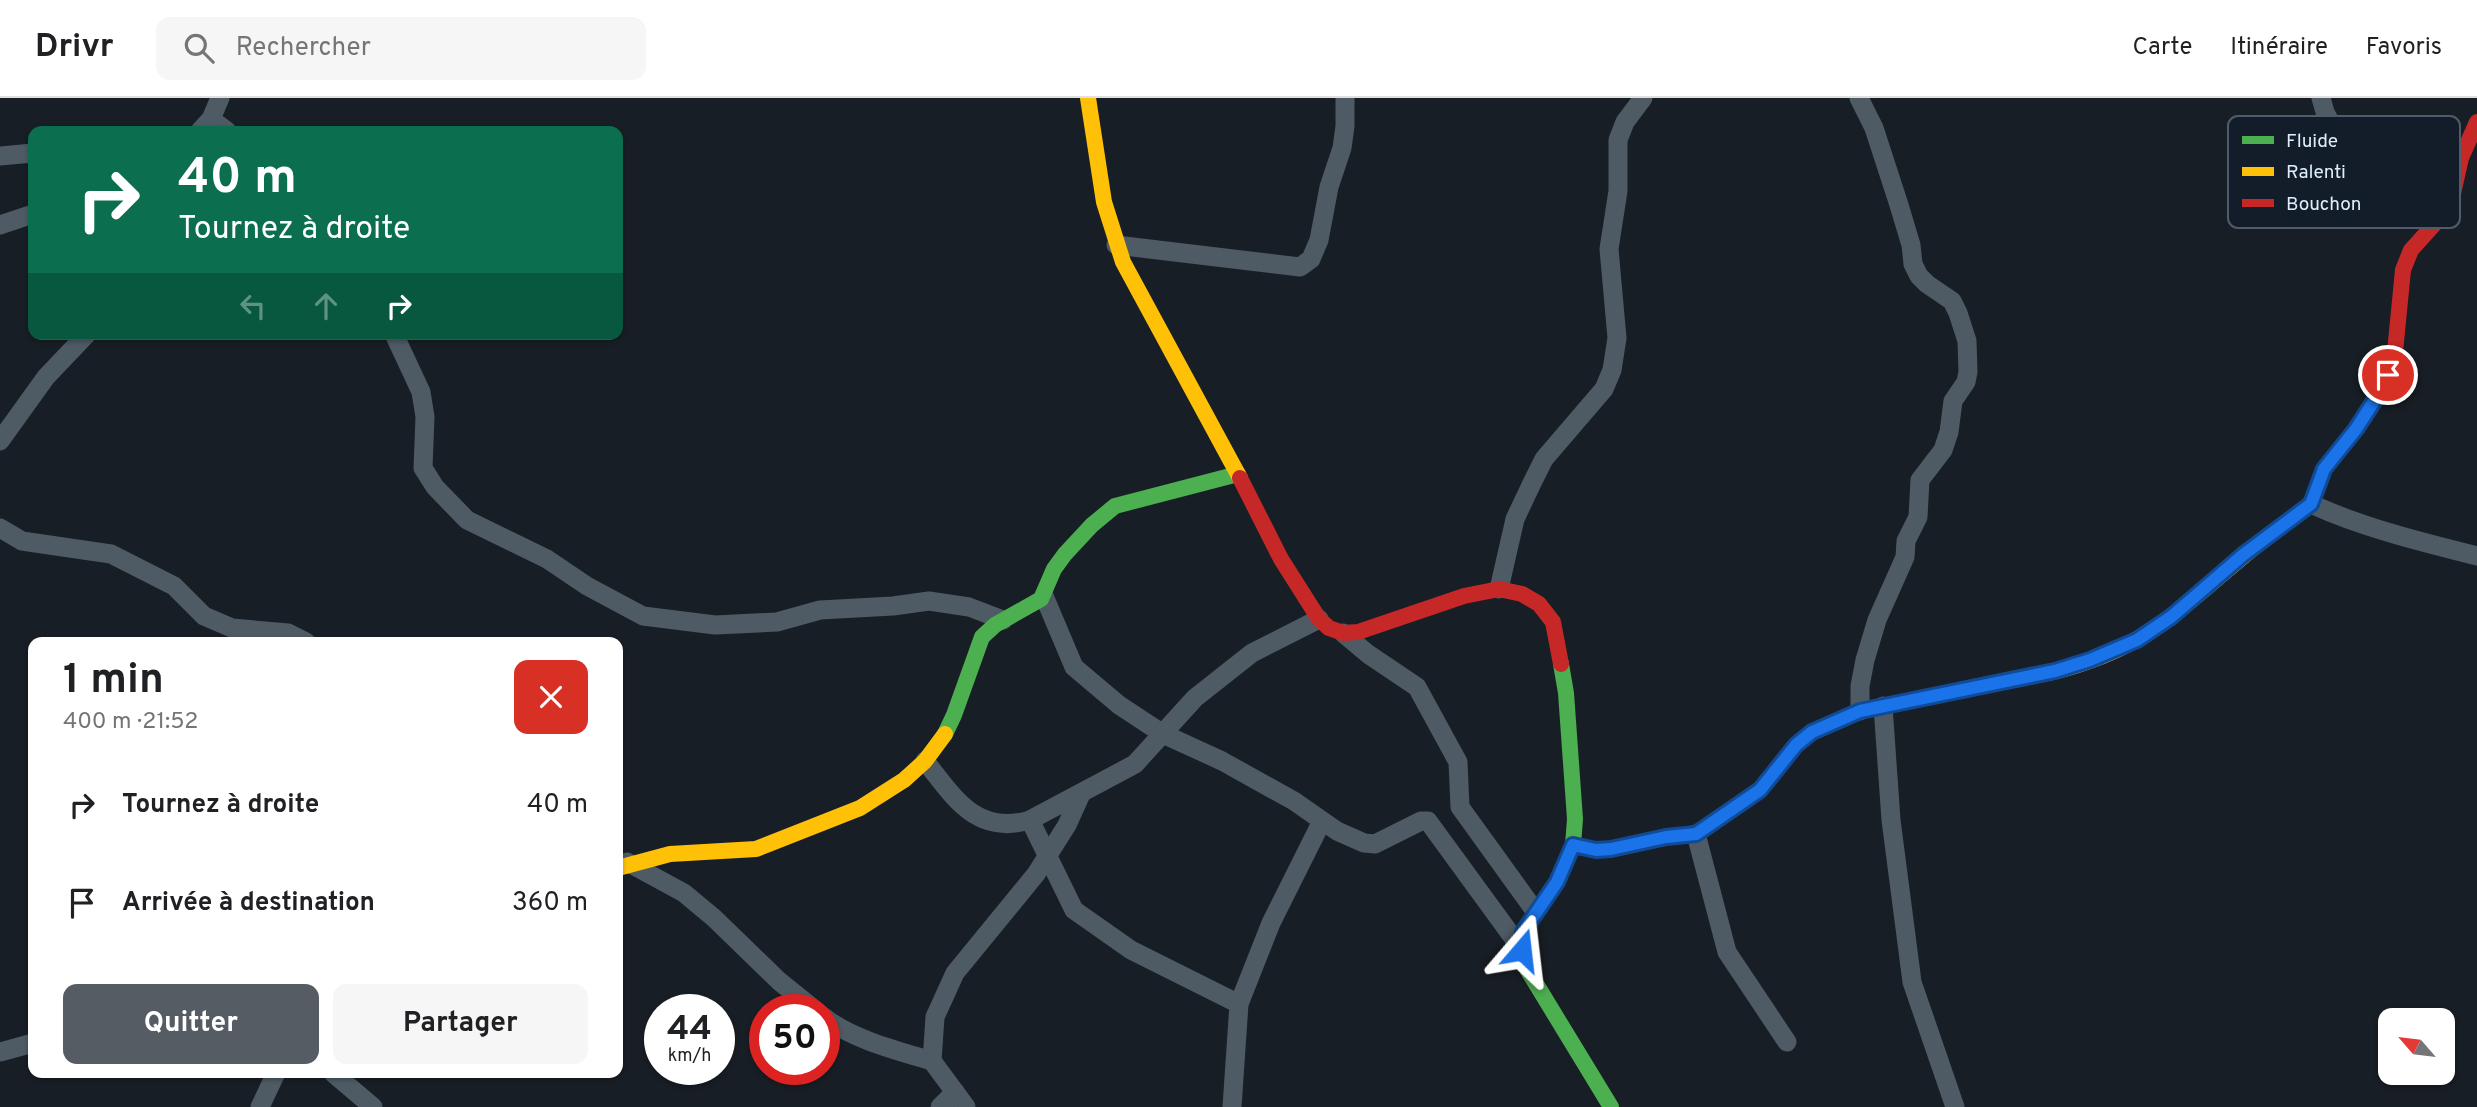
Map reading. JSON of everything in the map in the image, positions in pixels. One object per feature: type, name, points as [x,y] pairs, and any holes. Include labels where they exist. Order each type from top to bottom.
[{"type":"street","points":[[206,125],[220,98]]},
{"type":"street","points":[[1088,98],[1095,167],[1119,253],[1281,559],[1319,619],[1329,628],[1343,633],[1368,654],[1417,687],[1458,762],[1460,807],[1535,911]]},
{"type":"street","points":[[1119,253],[1300,267],[1311,259],[1319,240],[1329,187],[1342,148],[1345,98]]},
{"type":"street","points":[[1499,589],[1515,519],[1544,459],[1604,389],[1612,370],[1618,338],[1609,249],[1618,191],[1618,140],[1625,122],[1643,98]]},
{"type":"street","points":[[1859,98],[1874,128],[1911,245],[1913,264],[1927,284],[1952,301],[1967,341],[1968,372],[1966,382],[1953,401],[1949,432],[1943,450],[1920,480],[1918,517],[1906,541],[1905,557],[1877,621],[1865,660],[1860,686],[1860,711]]},
{"type":"street","points":[[2321,98],[2328,116]]},
{"type":"street","points":[[2460,162],[2477,122]]},
{"type":"street","points":[[0,156],[28,153]]},
{"type":"street","points":[[0,225],[28,216]]},
{"type":"street","points":[[1573,845],[1596,850],[1611,849],[1666,837],[1696,834],[1760,790],[1796,745],[1812,732],[1860,711],[2055,671],[2090,660],[2137,640],[2171,617],[2243,555],[2311,504],[2324,469],[2356,429],[2382,389],[2394,362],[2403,270],[2411,250],[2431,228]]},
{"type":"street","points":[[0,441],[46,377],[81,340]]},
{"type":"street","points":[[397,340],[421,392],[425,417],[423,468],[435,487],[467,520],[547,559],[587,586],[643,616],[715,625],[777,622],[820,610],[929,601],[969,607],[1003,620]]},
{"type":"street","points":[[623,863],[670,854],[756,849],[860,808],[904,780],[940,743],[954,715],[982,637],[988,628],[1026,611],[1044,596],[1054,568],[1108,509],[1238,474]]},
{"type":"street","points":[[2311,504],[2336,516],[2409,539],[2477,556]]},
{"type":"street","points":[[0,528],[22,541],[111,554],[174,586],[204,616],[232,628],[288,633],[296,637]]},
{"type":"street","points":[[1343,633],[1382,626],[1430,607],[1499,589],[1522,594],[1539,604],[1553,622],[1566,692],[1574,807],[1573,845],[1557,882],[1523,932],[1522,950],[1527,969],[1611,1107]]},
{"type":"street","points":[[1044,596],[1074,667],[1119,705],[1163,734],[1270,787],[1352,838],[1375,844],[1421,821],[1428,821],[1522,950]]},
{"type":"street","points":[[925,761],[964,809],[979,818],[1000,824],[1016,824],[1030,820],[1135,764],[1195,698],[1252,653],[1319,619]]},
{"type":"street","points":[[1883,706],[1891,820],[1912,982],[1955,1107]]},
{"type":"street","points":[[940,1107],[960,1100],[932,1060],[935,1017],[955,973],[1036,874],[1067,825],[1081,794]]},
{"type":"street","points":[[1432,825],[1460,807]]},
{"type":"street","points":[[1030,820],[1074,910],[1131,950],[1239,1004]]},
{"type":"street","points":[[1232,1107],[1239,1004],[1271,923],[1322,821]]},
{"type":"street","points":[[1696,834],[1727,952],[1787,1042]]},
{"type":"street","points":[[623,863],[684,893],[795,994]]},
{"type":"street","points":[[840,1029],[907,1054],[932,1060]]},
{"type":"street","points":[[0,1052],[28,1044]]},
{"type":"street","points":[[260,1107],[274,1078]]},
{"type":"street","points":[[339,1078],[373,1107]]},
{"type":"traffic: fast","points":[[945,734],[982,637],[995,625],[1041,599],[1054,569],[1092,525],[1115,506],[1238,474]]},
{"type":"traffic: fast","points":[[1561,664],[1566,693],[1575,819],[1573,845],[1557,882],[1523,932],[1522,950],[1527,969],[1611,1107]]},
{"type":"traffic: fast","points":[[1573,845],[1596,850],[1611,849],[1666,837],[1696,834],[1760,790],[1796,745],[1812,732],[1860,711],[2038,675]]},
{"type":"traffic: slow","points":[[1088,98],[1104,202],[1123,262],[1240,478]]},
{"type":"traffic: slow","points":[[2038,675],[2090,661],[2139,638],[2192,600],[2275,531]]},
{"type":"traffic: slow","points":[[623,867],[670,854],[756,849],[860,808],[904,780],[925,761],[945,734]]},
{"type":"traffic: jam","points":[[2460,162],[2477,122]]},
{"type":"traffic: jam","points":[[2275,531],[2311,504],[2324,469],[2356,429],[2382,389],[2394,362],[2403,270],[2411,250],[2431,228]]},
{"type":"traffic: jam","points":[[1240,478],[1281,559],[1319,619],[1329,628],[1343,633],[1358,632],[1464,596],[1499,589],[1522,594],[1539,604],[1553,622],[1561,664]]},
{"type":"route","points":[[1522,950],[1523,932],[1557,882],[1573,845],[1596,850],[1611,849],[1666,837],[1696,834],[1760,790],[1796,745],[1812,732],[1860,711],[2055,671],[2137,640],[2171,617],[2243,555],[2311,504],[2324,469],[2356,429],[2388,375]]}]
